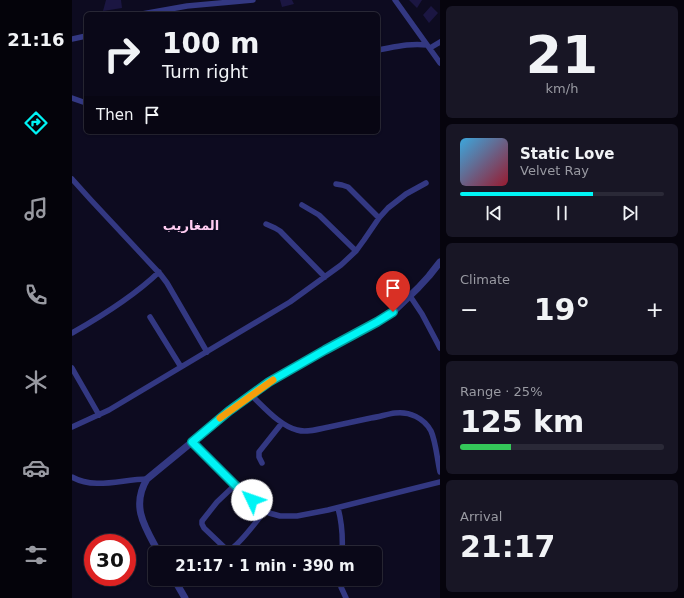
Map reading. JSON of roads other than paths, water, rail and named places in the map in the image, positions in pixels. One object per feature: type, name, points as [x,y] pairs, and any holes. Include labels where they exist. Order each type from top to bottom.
[{"type":"street","points":[[153,12],[187,6],[253,0]]},
{"type":"street","points":[[395,0],[440,64]]},
{"type":"street","points":[[72,39],[84,36]]},
{"type":"street","points":[[380,50],[400,47],[407,44],[418,44],[428,47],[440,42]]},
{"type":"street","points":[[72,98],[84,102]]},
{"type":"street","points":[[72,179],[126,239],[159,272],[167,283],[207,352]]},
{"type":"street","points":[[72,427],[109,410],[290,302],[342,265],[356,251],[379,218],[388,208],[426,183]]},
{"type":"street","points":[[336,184],[348,187],[379,218]]},
{"type":"street","points":[[302,205],[319,215],[356,251]]},
{"type":"street","points":[[266,224],[280,231],[325,277]]},
{"type":"street","points":[[156,546],[140,513],[141,493],[147,479],[229,411],[269,382],[393,312],[430,276],[440,262]]},
{"type":"street","points":[[72,333],[90,323],[136,292],[159,272]]},
{"type":"street","points":[[410,296],[422,314],[440,348]]},
{"type":"street","points":[[150,317],[180,367]]},
{"type":"street","points":[[72,368],[99,415]]},
{"type":"street","points":[[251,395],[282,423],[295,430],[301,431],[308,431],[400,412],[414,415],[420,418],[431,431],[440,472]]},
{"type":"street","points":[[262,463],[259,457],[259,452],[282,423]]},
{"type":"street","points":[[192,442],[235,485],[265,511],[280,516],[297,516],[338,508],[440,482]]},
{"type":"street","points":[[72,478],[83,482],[96,483],[147,479]]},
{"type":"street","points":[[235,485],[217,502],[202,521],[204,528],[225,548],[229,550],[232,548],[265,511]]},
{"type":"street","points":[[338,508],[342,524],[342,546]]},
{"type":"street","points":[[178,586],[185,598]]},
{"type":"street","points":[[341,586],[346,598]]},
{"type":"district","name":"المغاريب","points":[[191,225]]}]
